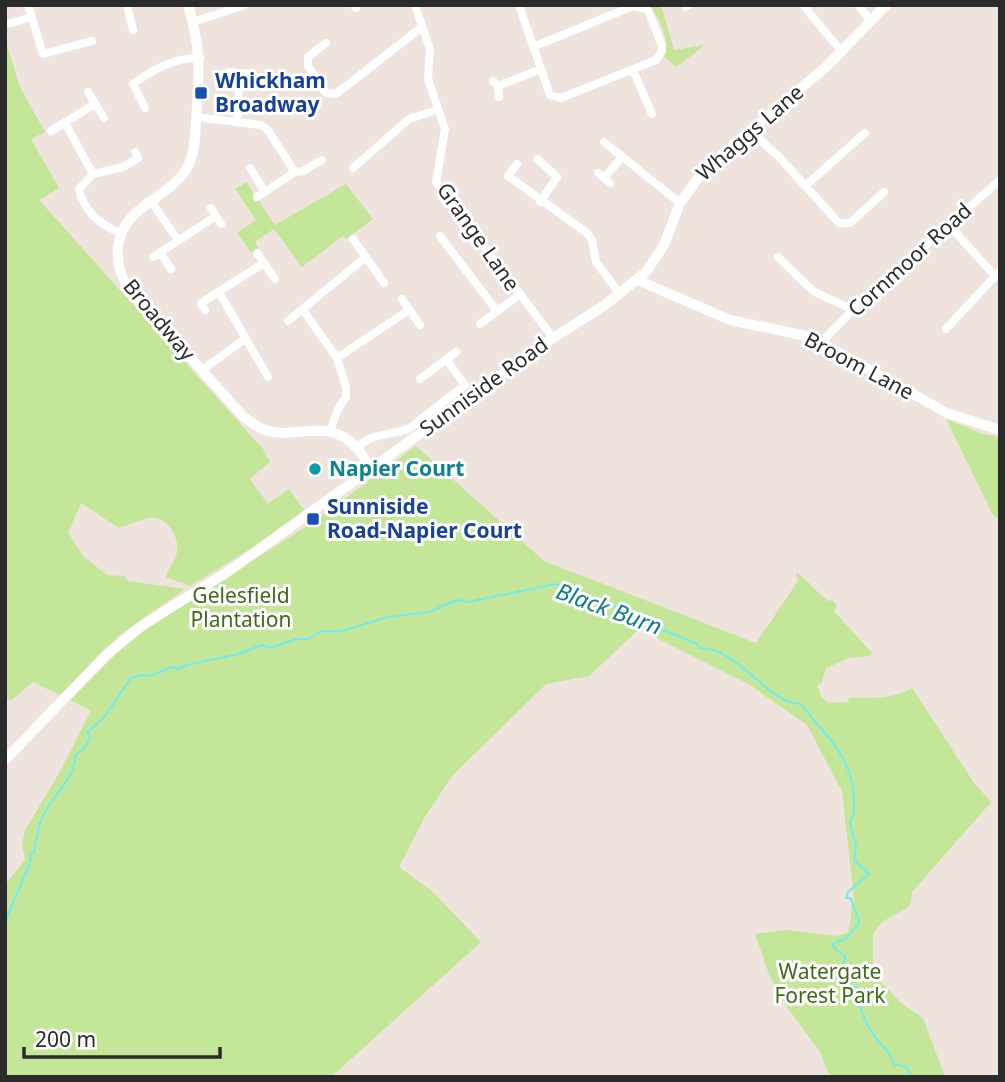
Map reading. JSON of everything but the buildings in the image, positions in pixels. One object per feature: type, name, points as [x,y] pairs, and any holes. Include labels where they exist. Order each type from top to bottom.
[{"type":"main road","points":[[121,233],[130,217],[178,179],[187,167],[194,142],[200,58],[188,5]]},
{"type":"main road","name":"Whaggs Lane","points":[[639,278],[653,264],[664,245],[680,203],[705,169],[842,52],[886,5]]},
{"type":"main road","name":"Broadway","points":[[121,233],[118,263],[124,282],[243,416],[263,430],[330,431]]},
{"type":"main road","name":"Sunniside Road","points":[[5,761],[106,655],[131,634],[168,607],[229,570],[639,278]]},
{"type":"main road","name":"Broom Lane","points":[[639,278],[642,282],[730,320],[798,332],[824,343],[947,413],[1000,430]]},
{"type":"main road","points":[[330,431],[345,437],[372,469]]},
{"type":"street","points":[[28,5],[43,54],[92,41]]},
{"type":"street","points":[[193,22],[245,5]]},
{"type":"street","name":"Grange Lane","points":[[415,5],[430,49],[428,79],[444,129],[436,183],[553,338]]},
{"type":"street","points":[[519,5],[533,47],[550,95],[561,98],[656,60],[662,51],[648,10],[633,6],[533,47]]},
{"type":"street","points":[[803,5],[842,52]]},
{"type":"street","points":[[858,5],[871,21]]},
{"type":"street","points":[[129,6],[133,30]]},
{"type":"street","points":[[5,23],[32,17]]},
{"type":"street","points":[[326,43],[307,60],[308,66],[326,93],[331,94],[340,92],[422,27]]},
{"type":"street","points":[[145,108],[132,84],[163,65],[180,59],[200,58]]},
{"type":"street","points":[[499,97],[495,84],[541,69]]},
{"type":"street","points":[[633,69],[652,114]]},
{"type":"street","points":[[229,72],[250,74]]},
{"type":"street","points":[[237,121],[240,73]]},
{"type":"street","points":[[88,92],[104,118]]},
{"type":"street","points":[[51,131],[95,104]]},
{"type":"street","points":[[353,168],[409,119],[438,110]]},
{"type":"street","points":[[196,117],[254,123],[267,129],[295,172]]},
{"type":"street","points":[[65,123],[93,174]]},
{"type":"street","points":[[750,130],[839,223],[854,220],[884,192]]},
{"type":"street","points":[[805,186],[865,133]]},
{"type":"street","points":[[604,142],[680,203]]},
{"type":"street","points":[[121,233],[96,221],[80,197],[79,189],[93,174],[123,167],[138,158],[135,152]]},
{"type":"street","points":[[604,178],[622,157]]},
{"type":"street","points":[[250,168],[261,194],[295,172],[303,171],[322,160]]},
{"type":"street","points":[[539,163],[557,177],[540,202]]},
{"type":"street","points":[[517,164],[508,176],[540,202],[587,233],[592,240],[596,262],[620,294]]},
{"type":"street","name":"Cornmoor Road","points":[[824,343],[827,336],[853,310],[1000,180]]},
{"type":"street","points":[[150,200],[178,240]]},
{"type":"street","points":[[171,270],[156,255],[213,212],[221,224]]},
{"type":"street","points":[[946,329],[997,273],[949,225]]},
{"type":"street","points":[[440,236],[497,311]]},
{"type":"street","points":[[353,239],[384,283]]},
{"type":"street","points":[[257,253],[275,279]]},
{"type":"street","points":[[288,321],[366,257]]},
{"type":"street","points":[[778,257],[813,291],[853,310]]},
{"type":"street","points":[[205,310],[201,303],[264,263]]},
{"type":"street","points":[[219,292],[268,376]]},
{"type":"street","points":[[480,324],[519,295]]},
{"type":"street","points":[[402,299],[420,325]]},
{"type":"street","points":[[303,310],[337,358],[346,387],[346,397],[338,409],[330,431]]},
{"type":"street","points":[[337,358],[410,310]]},
{"type":"street","points":[[201,371],[246,338]]},
{"type":"street","points":[[420,379],[456,352]]},
{"type":"street","points":[[357,448],[370,437],[399,433],[410,428],[465,386],[446,359]]},
{"type":"green space","points":[[649,5],[661,5],[674,50],[705,45],[676,67],[664,57],[666,44],[663,30]]},
{"type":"green space","points":[[5,39],[20,87],[45,132],[31,139],[59,188],[39,200],[263,449],[270,462],[250,479],[268,504],[289,489],[304,510],[255,546],[190,586],[166,577],[176,556],[177,546],[171,529],[162,520],[147,519],[119,528],[81,503],[68,533],[84,557],[107,575],[124,576],[128,581],[185,589],[121,634],[60,695],[33,682],[10,701],[5,695]]},
{"type":"green space","points":[[246,182],[275,225],[346,184],[373,219],[346,239],[343,236],[302,267],[274,229],[255,242],[259,249],[252,254],[237,233],[256,220],[235,189]]},
{"type":"green space","points":[[946,419],[983,434],[1000,437],[1000,521],[993,515]]},
{"type":"green space","points":[[416,446],[544,561],[756,643],[798,581],[796,572],[828,601],[832,600],[837,605],[834,611],[872,653],[869,656],[849,658],[826,668],[822,682],[817,686],[822,698],[829,703],[848,702],[849,698],[889,696],[912,688],[974,783],[991,802],[912,892],[910,906],[882,922],[873,933],[873,963],[881,982],[901,1003],[923,1018],[945,1077],[830,1077],[820,1052],[787,1007],[770,977],[755,934],[786,930],[836,936],[847,933],[854,899],[842,791],[807,725],[750,685],[639,629],[589,676],[546,684],[452,776],[424,818],[399,867],[432,891],[481,942],[331,1077],[5,1077],[5,885],[25,860],[22,845],[25,830],[58,775],[91,711],[70,700],[142,631],[312,523]]},
{"type":"waterway","name":"Black Burn","points":[[5,922],[31,860],[30,855],[34,852],[44,814],[68,779],[75,756],[90,738],[88,731],[102,720],[131,678],[150,676],[172,667],[179,669],[239,654],[262,645],[271,648],[296,639],[308,639],[321,631],[342,631],[388,617],[429,612],[457,600],[468,602],[555,584],[646,618],[656,627],[697,644],[700,648],[714,650],[727,657],[776,695],[801,704],[837,748],[853,786],[854,812],[850,822],[856,847],[854,860],[869,874],[848,892],[846,898],[851,898],[859,923],[847,938],[833,944],[835,949],[846,957],[836,979],[848,982],[858,989],[866,1023],[888,1051],[894,1064],[906,1067],[912,1077]]},
{"type":"place","name":"Whickham Broadway","points":[[201,93]]},
{"type":"place","name":"Napier Court","points":[[315,469]]},
{"type":"place","name":"Sunniside Road-Napier Court","points":[[313,519]]},
{"type":"park label","name":"Gelesfield Plantation","points":[[241,608]]},
{"type":"park label","name":"Watergate Forest Park","points":[[830,984]]}]
